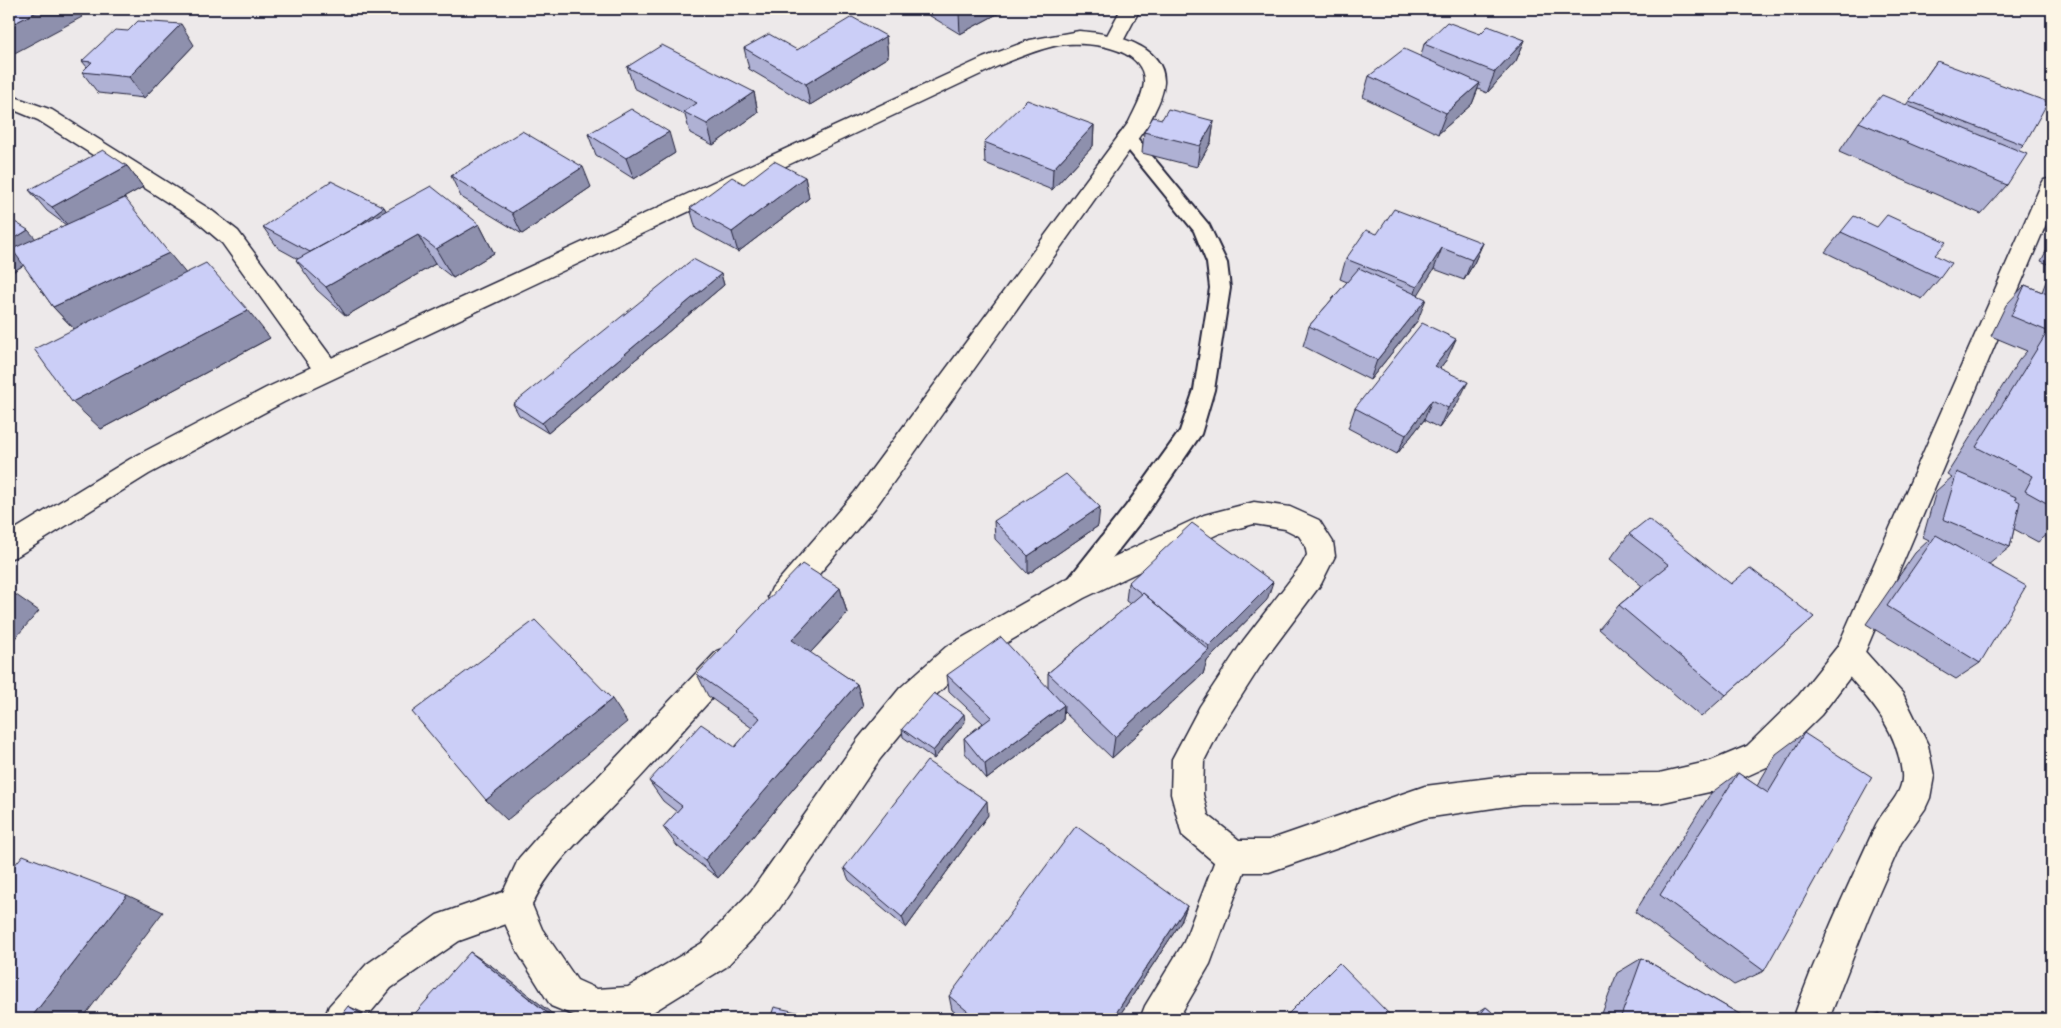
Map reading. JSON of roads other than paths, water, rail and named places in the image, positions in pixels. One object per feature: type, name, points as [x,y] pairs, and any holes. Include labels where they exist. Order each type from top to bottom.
[{"type":"main road","points":[[1114,41],[1130,9]]},
{"type":"main road","points":[[9,547],[152,460],[326,369],[759,171],[972,70],[1029,48],[1060,40],[1079,38],[1114,41],[1131,50],[1147,62],[1154,75],[1153,91],[1139,123],[1127,137],[1092,190],[988,328],[865,500],[765,618]]},
{"type":"main road","points":[[9,100],[45,115],[203,215],[230,237],[326,369]]},
{"type":"main road","points":[[514,905],[530,941],[564,993],[597,1007],[632,1004],[667,986],[714,956],[763,902],[869,749],[911,698],[957,656],[1074,589],[1214,523],[1254,513],[1290,518],[1309,528],[1319,542],[1321,556],[1311,575],[1254,650],[1211,716],[1188,759],[1187,794],[1194,824],[1232,856],[1269,856],[1425,802],[1522,789],[1659,788],[1714,776],[1758,756],[1810,705],[1849,655],[2052,185]]},
{"type":"main road","points":[[342,1019],[380,976],[449,927],[514,905],[531,870],[566,829],[606,791],[746,640]]},
{"type":"main road","points":[[1812,1019],[1854,910],[1889,832],[1914,798],[1918,776],[1912,745],[1892,704],[1849,655]]},
{"type":"main road","points":[[1158,1019],[1198,952],[1232,856]]},
{"type":"lane","points":[[1074,589],[1134,512],[1190,434],[1204,390],[1220,288],[1217,263],[1202,229],[1127,137]]}]
